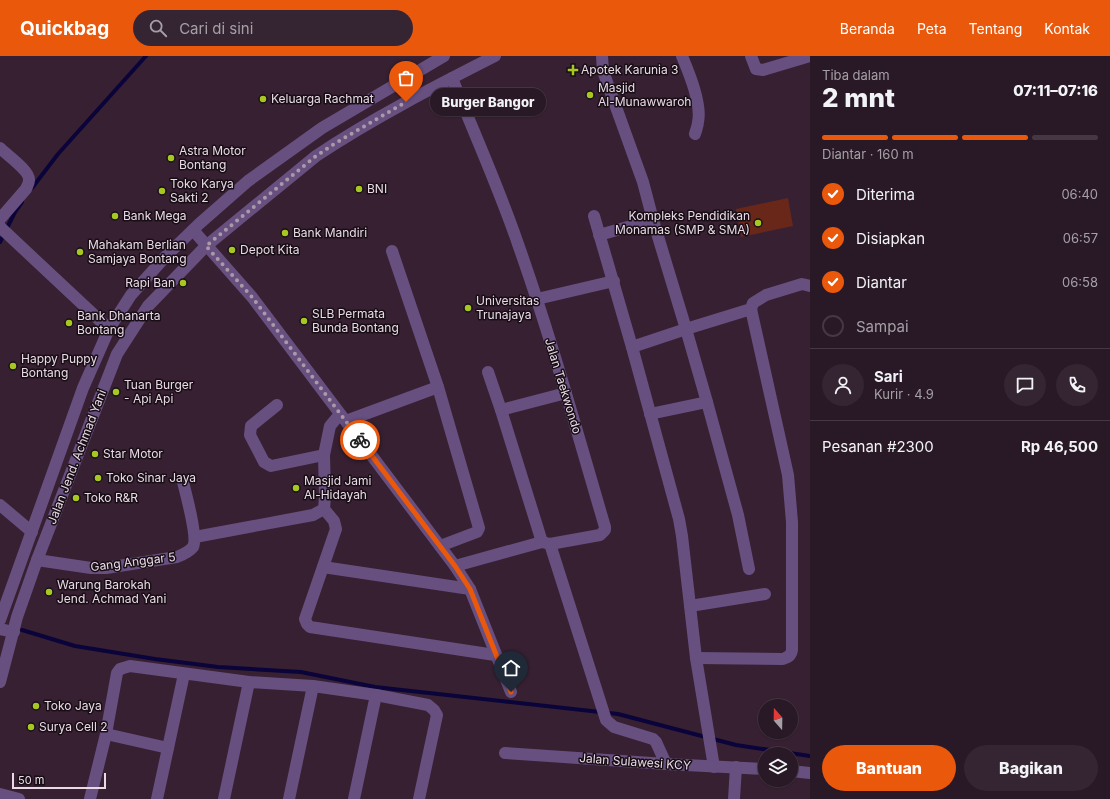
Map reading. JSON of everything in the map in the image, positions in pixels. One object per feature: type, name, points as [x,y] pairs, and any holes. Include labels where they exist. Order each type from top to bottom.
[{"type":"street","name":"Jalan Jend. Achmad Yani","points":[[0,682],[37,560],[117,354],[148,306],[206,246],[316,156],[406,102],[495,56]]},
{"type":"street","points":[[602,56],[603,71],[643,182],[686,328],[738,515],[749,569]]},
{"type":"street","points":[[682,56],[693,84],[697,103],[699,121],[695,134]]},
{"type":"street","points":[[751,56],[756,69],[763,70],[810,56]]},
{"type":"street","name":"Jalan Jend. Achmad Yani","points":[[0,620],[82,388],[109,329],[131,295],[192,230],[248,181],[322,128],[439,57]]},
{"type":"street","name":"Jalan Taekwondo","points":[[452,78],[518,242],[566,393],[603,519],[605,530],[600,535],[546,543]]},
{"type":"street","points":[[0,148],[27,173],[30,178],[26,189],[1,225],[13,240],[109,329]]},
{"type":"street","points":[[213,212],[228,227]]},
{"type":"street","points":[[594,216],[614,281],[679,519],[696,658],[714,767]]},
{"type":"street","points":[[599,235],[653,220]]},
{"type":"street","points":[[192,230],[252,297],[455,566],[470,589],[511,692]]},
{"type":"street","points":[[392,251],[438,387],[479,528],[477,532],[440,546]]},
{"type":"street","points":[[537,299],[614,281]]},
{"type":"street","points":[[696,658],[782,659],[791,654],[792,522],[788,475],[751,309],[753,303],[766,295],[802,284],[810,286]]},
{"type":"street","points":[[632,347],[686,328],[751,309]]},
{"type":"street","points":[[488,372],[606,720],[614,727],[653,739],[656,742],[666,764]]},
{"type":"street","points":[[438,387],[343,417],[330,426],[324,455],[324,509],[334,521],[336,528],[305,619],[310,627],[495,654]]},
{"type":"street","points":[[502,410],[566,393]]},
{"type":"street","points":[[650,414],[707,402]]},
{"type":"street","points":[[277,405],[251,426],[250,435],[264,462],[271,466],[324,455]]},
{"type":"street","points":[[183,482],[195,537],[313,515],[324,509]]},
{"type":"street","points":[[0,505],[32,532]]},
{"type":"street","name":"Gang Anggar 5","points":[[37,560],[78,567],[113,567],[177,557],[185,554],[193,546],[195,537]]},
{"type":"street","points":[[455,566],[546,543]]},
{"type":"street","points":[[323,567],[470,589]]},
{"type":"street","points":[[690,606],[765,594]]},
{"type":"street","points":[[0,630],[14,632]]},
{"type":"street","points":[[90,799],[106,734],[117,673],[120,669],[130,666],[249,682],[313,686],[376,695],[428,705],[437,715],[419,799]]},
{"type":"street","points":[[156,799],[184,674]]},
{"type":"street","points":[[224,799],[249,682]]},
{"type":"street","points":[[289,799],[313,686]]},
{"type":"street","points":[[354,799],[376,695]]},
{"type":"street","points":[[106,734],[168,748]]},
{"type":"street","name":"Jalan Sulawesi KCY","points":[[505,753],[758,769]]},
{"type":"street","points":[[734,799],[736,767]]},
{"type":"street","points":[[798,771],[810,772]]},
{"type":"street","points":[[0,794],[19,799]]},
{"type":"shaded area","points":[[788,198],[793,226],[741,237],[736,209]]},
{"type":"waterway","points":[[32,188],[58,154],[146,56]]},
{"type":"waterway","points":[[0,242],[15,212],[22,202]]},
{"type":"waterway","points":[[22,630],[75,646],[155,659],[218,667],[301,672],[375,687],[618,714],[736,745],[810,756]]},
{"type":"way so far","points":[[360,440],[252,297],[206,246],[316,156],[406,102]]},
{"type":"place","name":"Apotek Karunia 3","points":[[573,70]]},
{"type":"place","name":"Masjid Al-Munawwaroh","points":[[590,95]]},
{"type":"place","name":"Keluarga Rachmat","points":[[263,99]]},
{"type":"place","name":"Burger Bangor","points":[[406,102]]},
{"type":"place","name":"Astra Motor Bontang","points":[[171,158]]},
{"type":"place","name":"BNI","points":[[359,189]]},
{"type":"place","name":"Toko Karya Sakti 2","points":[[162,191]]},
{"type":"place","name":"Bank Mega","points":[[115,216]]},
{"type":"place","name":"Kompleks Pendidikan Monamas (SMP & SMA)","points":[[758,223]]},
{"type":"place","name":"Bank Mandiri","points":[[285,233]]},
{"type":"place","name":"Depot Kita","points":[[232,250]]},
{"type":"place","name":"Mahakam Berlian Samjaya Bontang","points":[[80,252]]},
{"type":"place","name":"Rapi Ban","points":[[183,283]]},
{"type":"place","name":"Universitas Trunajaya","points":[[468,308]]},
{"type":"place","name":"SLB Permata Bunda Bontang","points":[[304,321]]},
{"type":"place","name":"Bank Dhanarta Bontang","points":[[69,323]]},
{"type":"place","name":"Happy Puppy Bontang","points":[[13,366]]},
{"type":"place","name":"Tuan Burger - Api Api","points":[[116,392]]},
{"type":"place","name":"Star Motor","points":[[95,454]]},
{"type":"place","name":"Toko Sinar Jaya","points":[[98,478]]},
{"type":"place","name":"Masjid Jami Al-Hidayah","points":[[296,488]]},
{"type":"place","name":"Toko R&R","points":[[76,498]]},
{"type":"place","name":"Warung Barokah Jend. Achmad Yani","points":[[49,592]]},
{"type":"place","name":"Toko Jaya","points":[[36,706]]},
{"type":"place","name":"Surya Cell 2","points":[[31,727]]},
{"type":"route","points":[[360,440],[455,566],[470,589],[511,692]]}]
